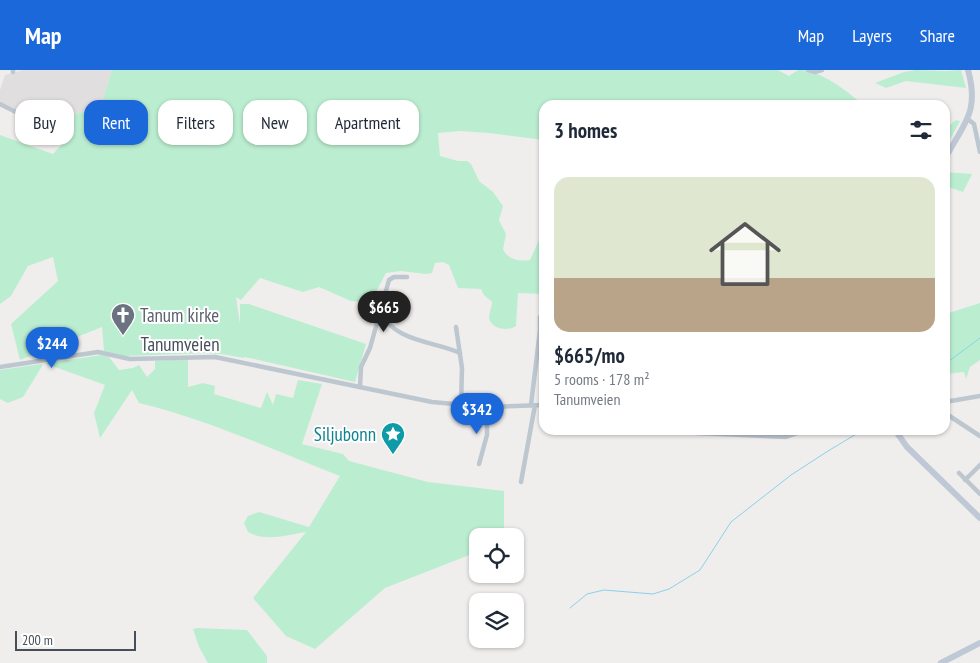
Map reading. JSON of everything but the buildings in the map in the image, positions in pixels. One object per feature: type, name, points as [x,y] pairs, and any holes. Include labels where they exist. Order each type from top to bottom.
[{"type":"main road","points":[[950,151],[969,120],[972,111],[973,92],[968,70]]},
{"type":"main road","points":[[899,435],[907,447],[980,518]]},
{"type":"main road","points":[[942,663],[980,643]]},
{"type":"street","points":[[808,70],[815,72],[822,70]]},
{"type":"street","points":[[0,104],[15,112]]},
{"type":"street","points":[[969,120],[974,124],[980,152]]},
{"type":"street","points":[[360,387],[361,367],[370,348],[389,280],[394,277],[407,277]]},
{"type":"street","points":[[380,313],[384,315],[395,329],[403,334],[419,341],[460,353]]},
{"type":"street","points":[[456,327],[462,368],[461,405]]},
{"type":"street","name":"Tanumveien","points":[[0,367],[98,352],[130,359],[215,357],[413,399],[461,405],[539,404]]},
{"type":"street","points":[[521,482],[539,355]]},
{"type":"street","points":[[950,401],[980,396]]},
{"type":"street","points":[[479,464],[486,435],[487,406]]},
{"type":"street","points":[[950,416],[980,436]]},
{"type":"street","points":[[741,435],[786,438],[794,435]]},
{"type":"street","points":[[965,480],[980,465]]},
{"type":"street","points":[[959,473],[980,494]]},
{"type":"shaded area","points":[[23,70],[112,70],[103,100],[84,100],[84,112],[74,114],[74,100],[15,100],[15,109],[0,102],[0,90],[5,75]]},
{"type":"green space","points":[[112,70],[778,70],[789,76],[799,70],[808,71],[825,78],[858,100],[539,100],[539,139],[460,131],[438,133],[440,156],[458,161],[467,161],[471,164],[479,181],[493,192],[503,206],[499,220],[506,234],[503,249],[505,252],[518,260],[530,260],[539,240],[539,294],[518,293],[516,326],[509,329],[496,327],[490,322],[489,316],[492,302],[484,295],[481,289],[458,288],[449,265],[443,262],[435,263],[432,273],[401,271],[386,273],[376,292],[367,302],[351,301],[319,287],[303,292],[260,278],[241,300],[236,297],[240,324],[240,304],[249,304],[366,344],[355,382],[245,357],[222,354],[125,356],[104,351],[102,327],[20,360],[11,324],[58,281],[53,257],[28,266],[11,296],[0,304],[0,135],[15,140],[15,145],[28,145],[53,154],[61,145],[74,145],[74,114],[84,112],[84,145],[148,145],[148,100],[103,100]]},
{"type":"green space","points":[[916,70],[961,70],[966,88],[906,81],[886,88],[875,83],[904,72]]},
{"type":"green space","points":[[956,120],[960,121],[950,140],[950,125]]},
{"type":"green space","points":[[950,172],[972,174],[963,192],[950,188]]},
{"type":"green space","points":[[980,303],[980,360],[970,367],[966,379],[964,372],[950,373],[950,313]]},
{"type":"green space","points":[[102,355],[109,357],[119,370],[139,365],[147,377],[155,369],[155,361],[188,359],[188,387],[203,383],[215,386],[214,394],[261,408],[267,392],[273,405],[276,394],[293,398],[298,380],[322,384],[302,444],[343,454],[349,461],[428,482],[504,491],[504,528],[469,528],[469,555],[385,588],[315,649],[286,636],[253,598],[306,532],[277,537],[262,537],[248,532],[244,523],[248,516],[259,512],[309,527],[340,476],[216,427],[139,403],[132,390],[100,438],[94,413],[105,385],[45,363]]},
{"type":"green space","points":[[44,364],[23,397],[8,403],[0,399],[0,370]]},
{"type":"green space","points":[[193,629],[247,630],[267,656],[267,663],[208,663],[199,647]]},
{"type":"waterway","points":[[950,360],[980,338]]},
{"type":"waterway","points":[[570,608],[587,594],[604,590],[653,594],[669,589],[700,570],[731,522],[791,475],[855,435]]},
{"type":"place","name":"Tanum kirke","points":[[123,336]]},
{"type":"place","name":"Siljubonn","points":[[393,455]]}]
